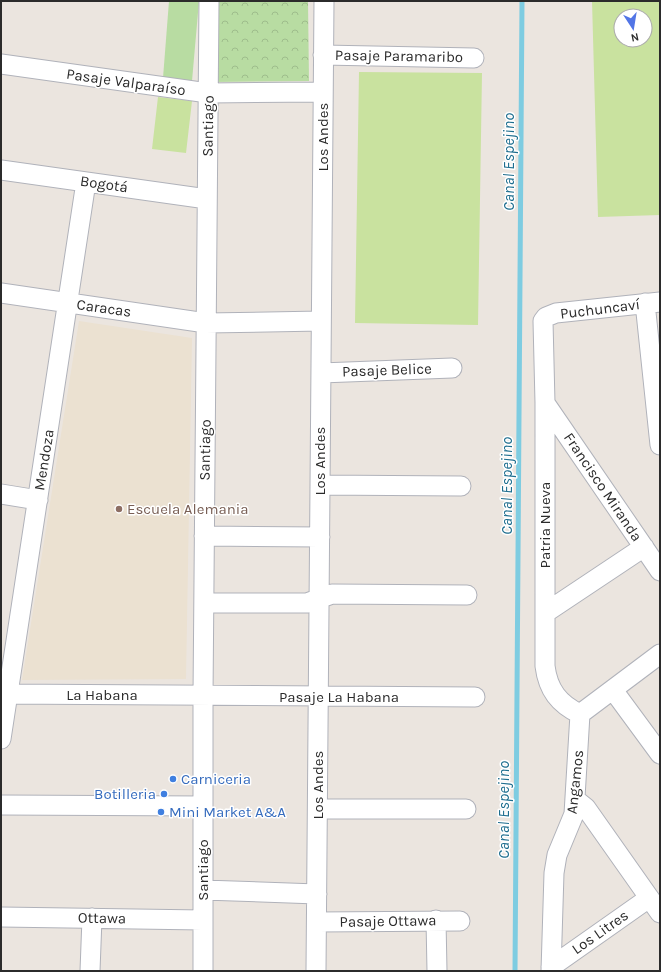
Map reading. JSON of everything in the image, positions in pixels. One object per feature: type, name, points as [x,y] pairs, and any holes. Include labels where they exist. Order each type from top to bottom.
[{"type":"street","name":"Santiago","points":[[203,971],[203,696],[209,1]]},
{"type":"street","name":"Los Andes","points":[[316,971],[324,1]]},
{"type":"street","name":"Pasaje Paramaribo","points":[[323,55],[474,58]]},
{"type":"street","name":"Pasaje Valparaíso","points":[[1,64],[208,93],[323,92]]},
{"type":"street","name":"Bogotá","points":[[1,170],[208,199]]},
{"type":"street","name":"Mendoza","points":[[1,739],[4,694],[38,500],[86,182]]},
{"type":"street","name":"Caracas","points":[[1,292],[206,323],[321,321]]},
{"type":"street","points":[[652,303],[660,445]]},
{"type":"street","name":"Puchuncaví","points":[[543,321],[546,317],[556,313],[652,303]]},
{"type":"street","name":"Patria Nueva","points":[[543,321],[545,403],[545,666],[549,684],[562,703],[580,714]]},
{"type":"street","name":"Pasaje Belice","points":[[321,373],[452,368]]},
{"type":"street","name":"Francisco Miranda","points":[[545,403],[660,571]]},
{"type":"street","points":[[320,485],[461,486]]},
{"type":"street","points":[[1,494],[38,500]]},
{"type":"street","points":[[204,536],[320,537]]},
{"type":"street","points":[[545,613],[644,547]]},
{"type":"street","points":[[204,603],[307,603],[332,594],[467,595]]},
{"type":"street","points":[[580,714],[660,654]]},
{"type":"street","points":[[613,690],[660,754]]},
{"type":"street","name":"La Habana","points":[[4,694],[203,696]]},
{"type":"street","name":"Pasaje La Habana","points":[[203,696],[475,697]]},
{"type":"street","name":"Angamos","points":[[551,969],[554,873],[558,855],[574,814],[580,714]]},
{"type":"street","points":[[576,800],[586,808],[660,913]]},
{"type":"street","points":[[1,805],[203,806]]},
{"type":"street","points":[[318,809],[466,809]]},
{"type":"street","points":[[203,890],[317,894]]},
{"type":"street","name":"Los Litres","points":[[551,969],[649,898]]},
{"type":"street","name":"Ottawa","points":[[1,917],[203,920]]},
{"type":"street","points":[[90,971],[92,918]]},
{"type":"street","points":[[436,920],[437,971]]},
{"type":"street","name":"Pasaje Ottawa","points":[[317,922],[460,921]]},
{"type":"shaded area","name":"Escuela Alemania","points":[[79,321],[192,338],[186,679],[22,680]]},
{"type":"green space","points":[[169,1],[199,1],[192,81],[163,78]]},
{"type":"green space","points":[[213,1],[308,1],[309,81],[214,82]]},
{"type":"green space","points":[[592,1],[660,1],[660,215],[598,217]]},
{"type":"green space","points":[[359,72],[482,73],[478,325],[355,323]]},
{"type":"green space","points":[[158,97],[192,101],[186,153],[152,149]]},
{"type":"waterway","name":"Canal Espejino","points":[[515,971],[522,1]]},
{"type":"place","name":"Escuela Alemania","points":[[119,509]]},
{"type":"place","name":"Carniceria","points":[[173,779]]},
{"type":"place","name":"Botilleria","points":[[164,794]]},
{"type":"place","name":"Mini Market A&A","points":[[161,812]]}]
